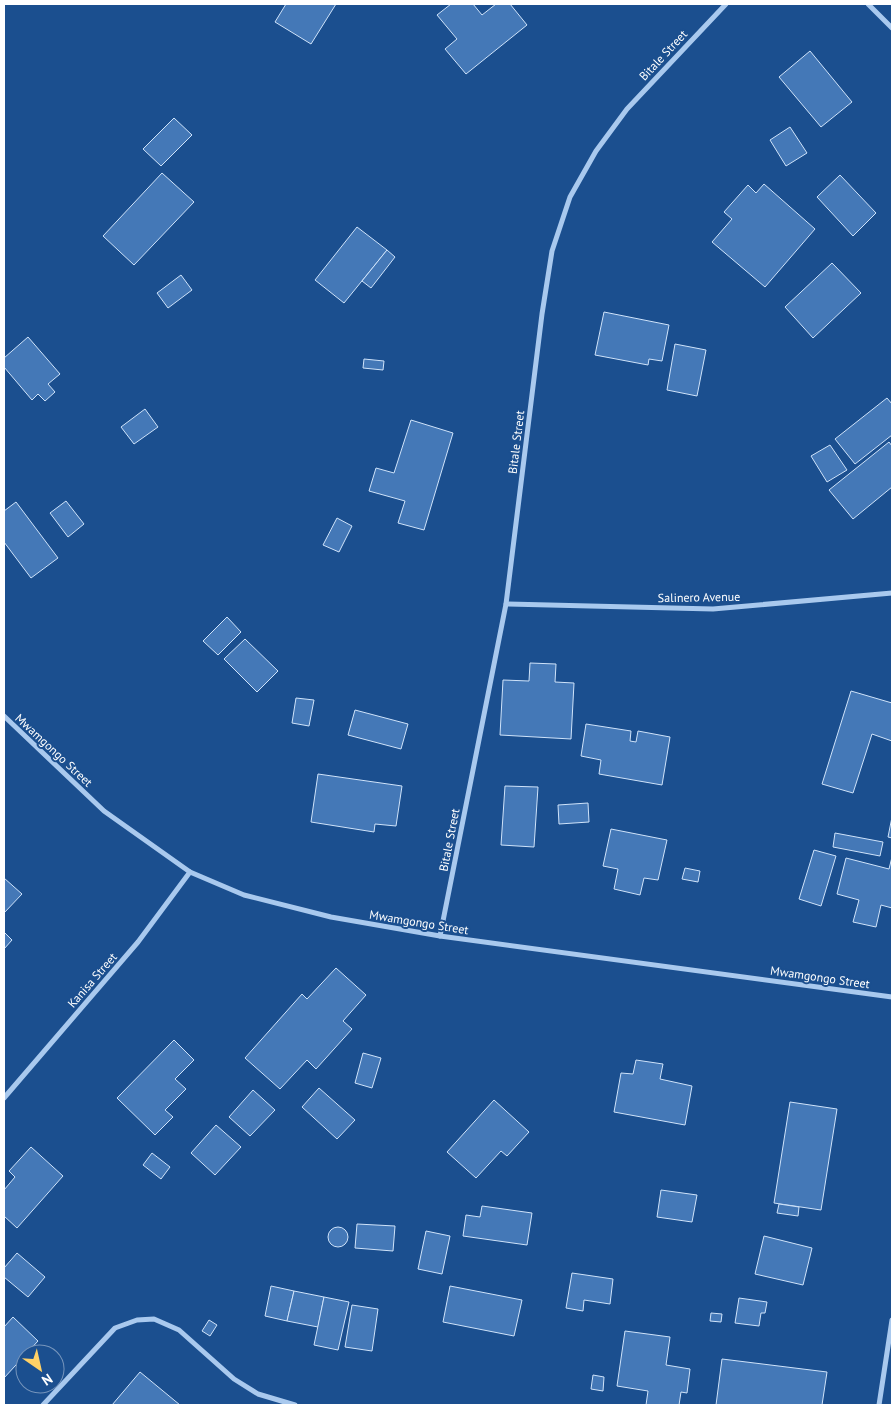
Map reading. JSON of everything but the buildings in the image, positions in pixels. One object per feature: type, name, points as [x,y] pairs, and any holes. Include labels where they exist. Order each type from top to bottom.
[{"type":"street","name":"Bitale Street","points":[[440,936],[506,604],[552,252],[570,197],[596,151],[627,109],[726,4]]},
{"type":"street","points":[[868,4],[892,28]]},
{"type":"street","name":"Salinero Avenue","points":[[506,604],[713,609],[892,593]]},
{"type":"street","name":"Mwamgongo Street","points":[[4,716],[104,811],[190,872],[254,897],[331,916],[440,936],[892,997]]},
{"type":"street","name":"Kanisa Street","points":[[4,1098],[138,942],[190,872]]},
{"type":"street","points":[[43,1405],[115,1328],[137,1320],[154,1319],[178,1330],[234,1379],[258,1394],[295,1405]]},
{"type":"street","points":[[879,1405],[892,1320]]}]
